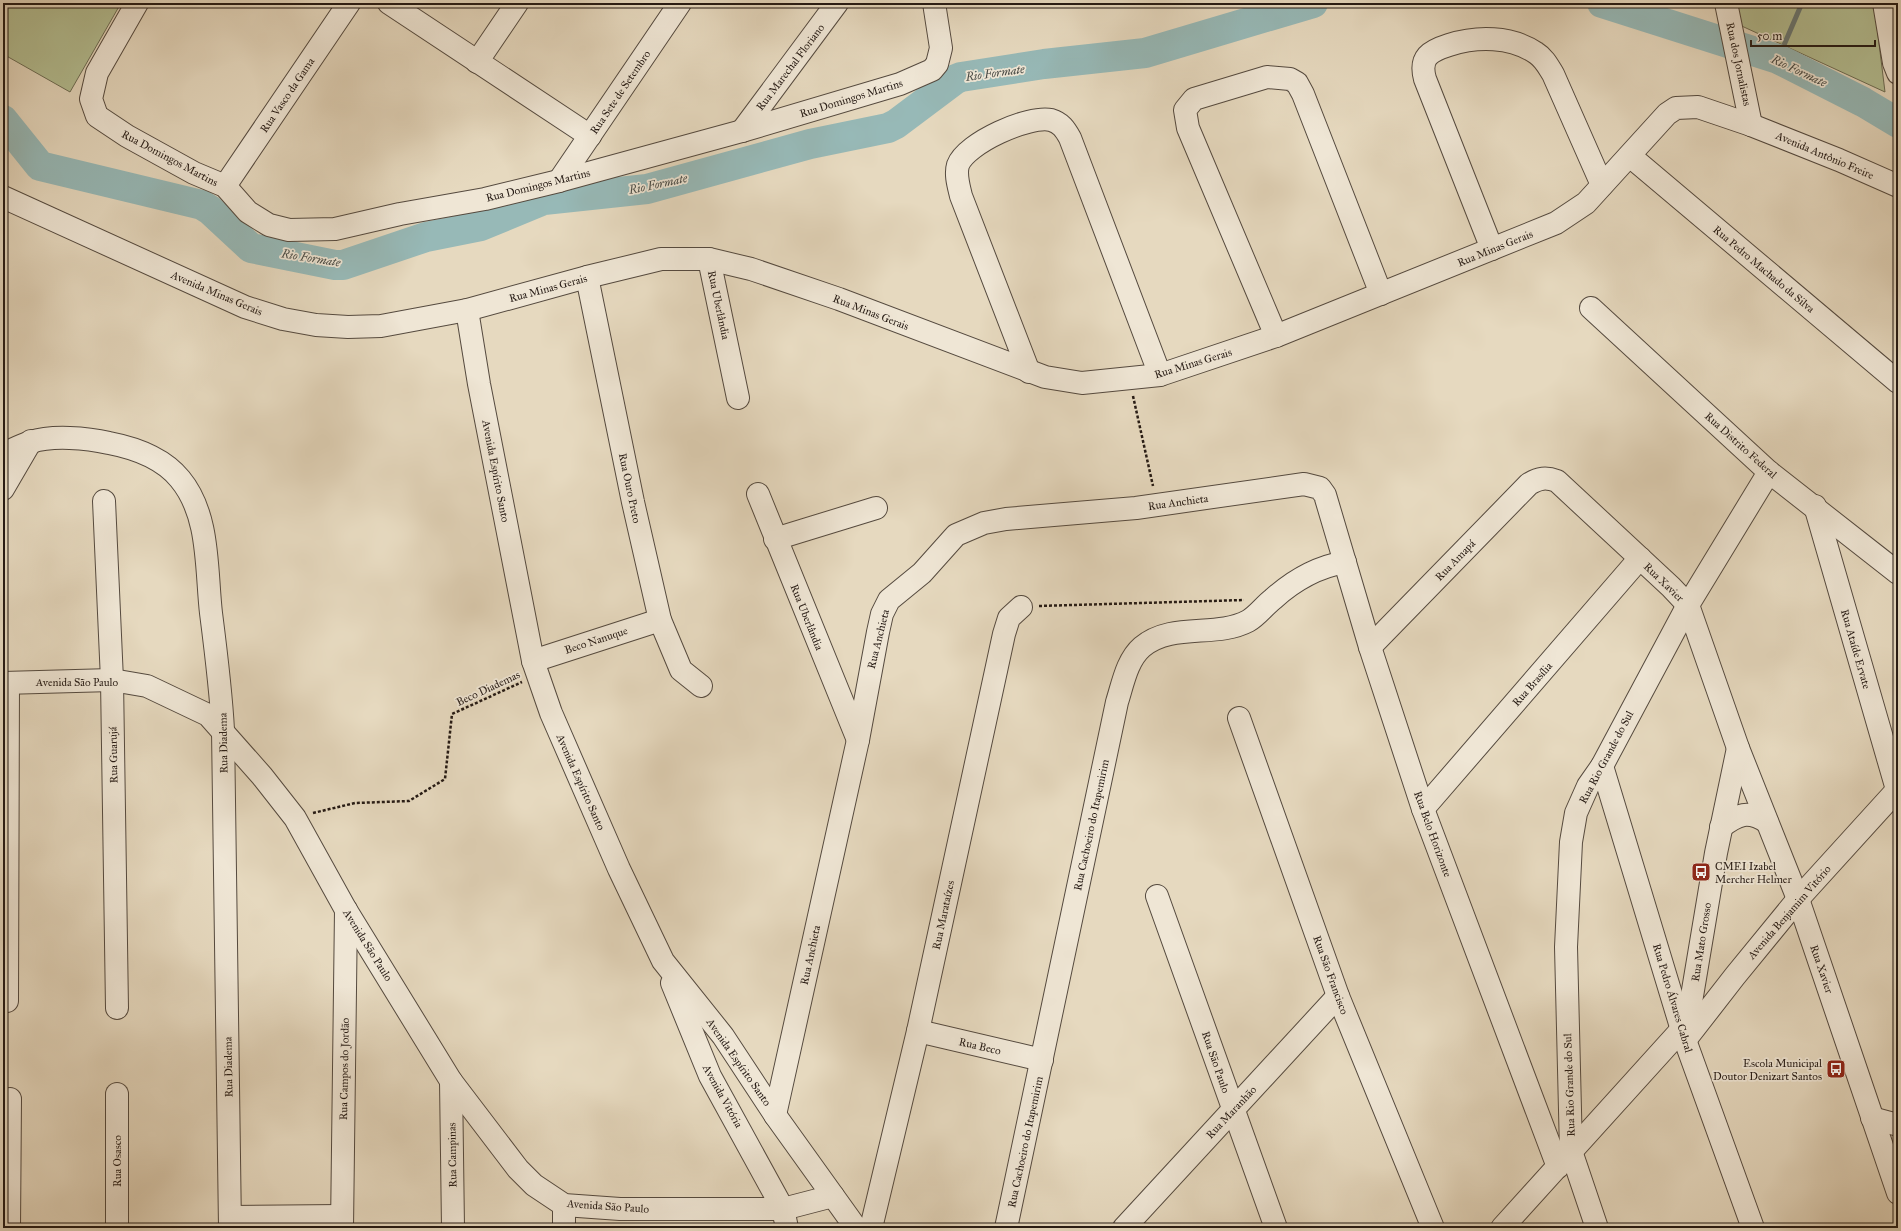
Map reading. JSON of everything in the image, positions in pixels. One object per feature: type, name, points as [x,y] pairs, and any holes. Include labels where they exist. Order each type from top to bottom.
[{"type":"street","name":"Rua Domingos Martins","points":[[137,3],[97,72],[91,99],[97,116],[127,136],[194,173],[225,186],[248,212],[269,225],[289,230],[335,230],[400,214],[485,199],[559,181],[742,131],[900,84],[932,70],[939,60],[941,48],[934,3]]},
{"type":"street","name":"Rua Vasco da Gama","points":[[225,186],[349,3]]},
{"type":"street","points":[[389,3],[590,136]]},
{"type":"street","points":[[477,62],[517,3]]},
{"type":"street","name":"Rua Sete de Setembro","points":[[559,181],[680,3]]},
{"type":"street","name":"Rua Marechal Floriano","points":[[742,131],[837,3]]},
{"type":"street","name":"Rua dos Jornalistas","points":[[1726,3],[1742,75],[1751,125]]},
{"type":"street","points":[[1884,3],[1894,63],[1898,73]]},
{"type":"street","points":[[1492,250],[1424,75],[1424,62],[1428,54],[1437,49],[1476,38],[1500,40],[1523,46],[1536,53],[1545,60],[1553,74],[1602,185]]},
{"type":"street","points":[[1276,336],[1188,128],[1185,110],[1194,99],[1267,77],[1290,78],[1297,83],[1303,94],[1381,294]]},
{"type":"street","name":"Rua Minas Gerais","points":[[467,310],[661,258],[709,259],[751,269],[838,299],[1051,379],[1082,383],[1129,380],[1160,375],[1276,336],[1492,250],[1561,220],[1586,203],[1667,114],[1676,108],[1698,107],[1751,125]]},
{"type":"street","points":[[1029,372],[961,196],[958,181],[958,165],[980,142],[1036,119],[1049,120],[1058,123],[1070,138],[1160,375]]},
{"type":"street","name":"Avenida Antônio Freire","points":[[1751,125],[1839,160],[1898,186]]},
{"type":"street","name":"Rua Pedro Machado da Silva","points":[[1630,156],[1898,382]]},
{"type":"street","name":"Avenida Minas Gerais","points":[[3,197],[245,307],[282,319],[316,325],[348,327],[382,326],[467,310]]},
{"type":"street","name":"Rua Uberlândia","points":[[709,259],[738,398]]},
{"type":"street","name":"Rua Ouro Preto","points":[[587,277],[633,502],[660,620],[681,670],[700,686]]},
{"type":"street","name":"Rua Distrito Federal","points":[[1591,308],[1769,472],[1815,506],[1898,573]]},
{"type":"street","name":"Avenida Espírito Santo","points":[[467,310],[479,384],[535,668],[552,714],[619,869],[663,961],[723,1036],[775,1115],[856,1228]]},
{"type":"street","name":"Rua Diadema","points":[[3,454],[31,441],[65,438],[102,441],[144,453],[166,465],[180,479],[192,498],[200,520],[205,545],[211,613],[221,689],[223,730],[230,1223]]},
{"type":"street","points":[[3,489],[31,441]]},
{"type":"street","name":"Rua Rio Grande do Sul","points":[[1564,1159],[1566,947],[1572,842],[1576,814],[1588,786],[1602,766],[1688,605],[1769,472]]},
{"type":"street","name":"Rua Xavier","points":[[1544,478],[1557,481],[1688,605],[1738,748],[1798,899],[1898,1193]]},
{"type":"street","name":"Rua Amapá","points":[[1370,647],[1529,484],[1535,480],[1544,478]]},
{"type":"street","name":"Rua Anchieta","points":[[775,1115],[858,740],[878,632],[889,600],[922,573],[956,535],[984,523],[1006,519],[1157,505],[1304,484],[1320,488],[1325,495]]},
{"type":"street","name":"Rua Uberlândia","points":[[758,494],[858,740]]},
{"type":"street","name":"Rua Belo Horizonte","points":[[1325,495],[1370,647],[1423,809],[1564,1159],[1597,1228]]},
{"type":"street","name":"Rua Guarujá","points":[[104,502],[112,680],[117,1008]]},
{"type":"street","name":"Rua Ataíde Ervate","points":[[1815,506],[1898,790]]},
{"type":"street","points":[[775,539],[876,508]]},
{"type":"street","name":"Rua Brasília","points":[[1423,809],[1640,558]]},
{"type":"street","name":"Rua Cachoeiro do Itapemirim","points":[[1006,1228],[1117,702],[1127,670],[1135,655],[1148,643],[1178,632],[1231,627],[1248,621],[1273,599],[1311,572],[1328,565],[1345,562]]},
{"type":"street","name":"Rua Marataízes","points":[[871,1228],[918,1031],[1004,634],[1009,618],[1021,607]]},
{"type":"street","name":"Beco Nanuque","points":[[535,668],[660,620]]},
{"type":"street","name":"Avenida São Paulo","points":[[5,683],[112,680],[147,686],[208,715],[223,730],[295,818],[346,910],[452,1081],[518,1169],[534,1185],[564,1205],[620,1209],[670,1218],[730,1208],[785,1218]]},
{"type":"street","points":[[5,683],[7,1001]]},
{"type":"street","name":"Rua São Francisco","points":[[1239,718],[1338,996],[1433,1228]]},
{"type":"street","points":[[1721,827],[1738,748]]},
{"type":"street","name":"Rua Pedro Álvares Cabral","points":[[1602,766],[1684,1034],[1753,1228]]},
{"type":"street","name":"Avenida Benjamim Vitório","points":[[1502,1228],[1564,1159],[1684,1034],[1798,899],[1898,790]]},
{"type":"street","points":[[1721,827],[1734,818],[1744,815],[1757,816],[1767,822]]},
{"type":"street","name":"Rua Mato Grosso","points":[[1684,1034],[1690,1008],[1721,827]]},
{"type":"street","name":"Rua São Paulo","points":[[1157,896],[1276,1228]]},
{"type":"street","name":"Rua Campos do Jordão","points":[[342,1222],[346,910]]},
{"type":"street","name":"Avenida Vitória","points":[[663,961],[710,1076],[785,1218]]},
{"type":"street","name":"Rua Maranhão","points":[[1124,1228],[1338,996]]},
{"type":"street","name":"Rua Beco","points":[[918,1031],[1042,1060]]},
{"type":"street","points":[[700,1053],[706,1038],[711,1035],[723,1036]]},
{"type":"street","name":"Rua Campinas","points":[[452,1081],[453,1228]]},
{"type":"street","name":"Rua Osasco","points":[[117,1094],[117,1228]]},
{"type":"street","points":[[9,1228],[10,1099]]},
{"type":"street","points":[[1872,1118],[1898,1125]]},
{"type":"street","points":[[785,1218],[833,1196]]},
{"type":"street","points":[[564,1205],[564,1228]]},
{"type":"street","points":[[230,1223],[342,1222]]},
{"type":"path","points":[[1129,380],[1157,505]]},
{"type":"path","points":[[1021,607],[1273,599]]},
{"type":"path","name":"Beco Diademas","points":[[295,818],[355,803],[409,801],[445,779],[452,714],[535,668]]},
{"type":"green space","points":[[3,3],[121,3],[70,92],[3,54]]},
{"type":"green space","points":[[1731,3],[1874,3],[1885,92],[1733,22]]},
{"type":"waterway","name":"Rio Formate","points":[[3,120],[40,166],[202,205],[210,210],[251,248],[335,265],[343,265],[426,237],[481,226],[544,200],[647,189],[810,144],[888,128],[896,124],[956,79],[961,77],[1044,64],[1145,53],[1313,3]]},
{"type":"waterway","name":"Rio Formate","points":[[1602,3],[1778,59],[1863,102],[1898,123]]},
{"type":"waterway","points":[[1778,59],[1802,3]]},
{"type":"place","name":"CMEI Izabel Mercher Helmer","points":[[1701,872]]},
{"type":"place","name":"Escola Municipal Doutor Denizart Santos","points":[[1836,1069]]}]
